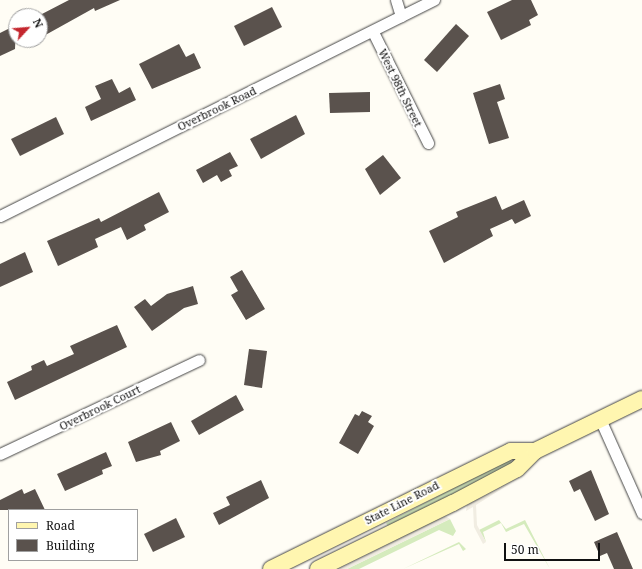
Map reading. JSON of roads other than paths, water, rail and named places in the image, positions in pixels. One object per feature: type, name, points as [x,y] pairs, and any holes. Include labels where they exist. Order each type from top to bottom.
[{"type":"main road","name":"State Line Road","points":[[318,569],[517,469],[535,451],[642,399]]},
{"type":"main road","name":"State Line Road","points":[[271,569],[511,451],[535,451]]},
{"type":"street","points":[[396,0],[401,16]]},
{"type":"street","name":"Overbrook Road","points":[[0,216],[373,32],[434,0]]},
{"type":"street","name":"West 98th Street","points":[[373,32],[428,143]]},
{"type":"street","name":"Overbrook Court","points":[[0,454],[199,360]]},
{"type":"street","points":[[600,419],[642,513]]}]
